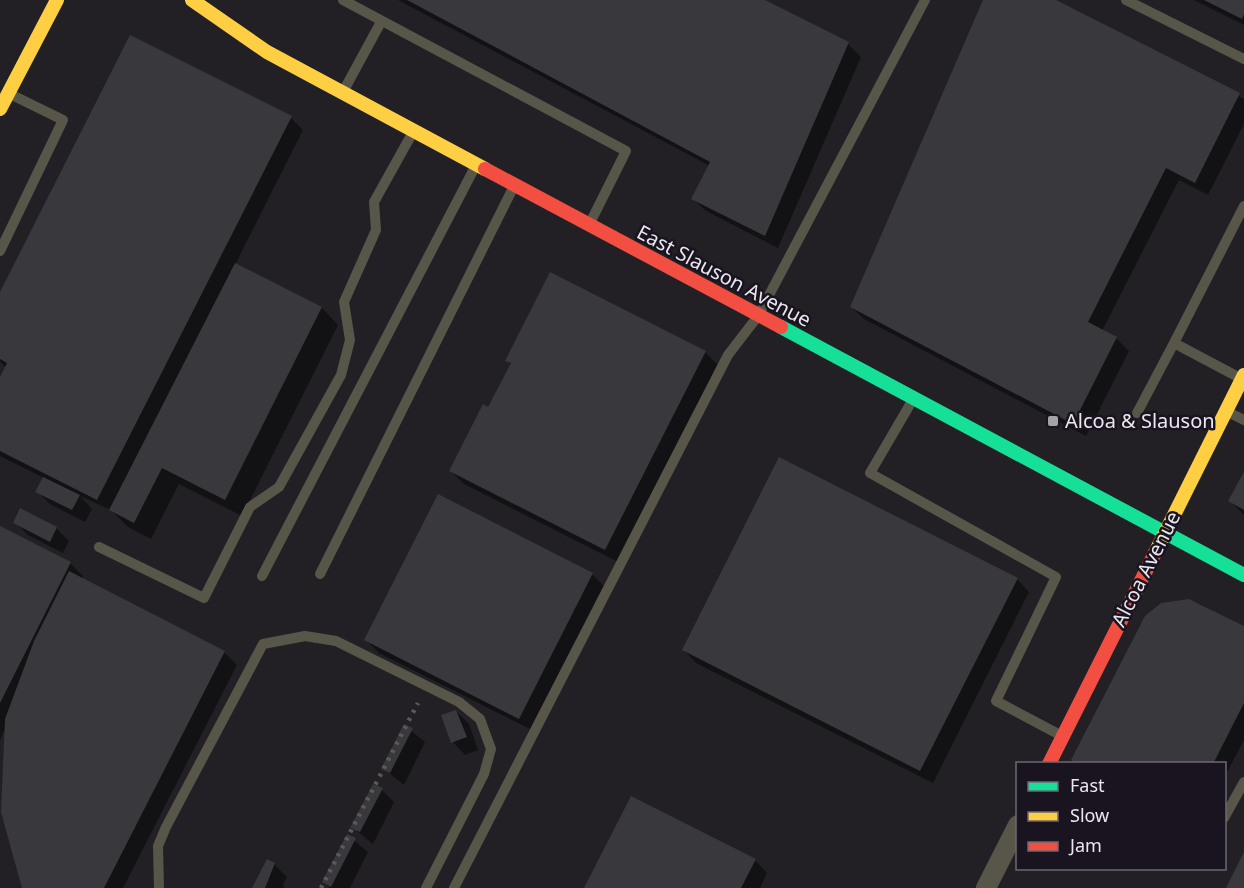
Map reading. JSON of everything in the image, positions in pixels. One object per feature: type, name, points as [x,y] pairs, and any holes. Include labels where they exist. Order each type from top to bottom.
[{"type":"main road","points":[[0,109],[57,0]]},
{"type":"main road","name":"East Slauson Avenue","points":[[192,0],[267,52],[1244,575]]},
{"type":"main road","name":"Alcoa Avenue","points":[[1049,762],[1243,377]]},
{"type":"street","points":[[986,888],[1016,827]]},
{"type":"lane","points":[[343,0],[626,151],[589,225]]},
{"type":"lane","points":[[454,888],[728,356],[758,316],[925,0]]},
{"type":"lane","points":[[1126,0],[1244,59]]},
{"type":"lane","points":[[343,93],[381,22]]},
{"type":"lane","points":[[0,250],[63,120],[8,93]]},
{"type":"lane","points":[[99,547],[204,598],[250,507],[279,487],[341,375],[350,340],[344,302],[376,230],[374,201],[414,131]]},
{"type":"lane","points":[[262,576],[476,165]]},
{"type":"lane","points":[[320,574],[514,185]]},
{"type":"lane","points":[[1137,413],[1244,206]]},
{"type":"lane","points":[[1174,343],[1243,377]]},
{"type":"lane","points":[[913,399],[870,473],[1056,577],[996,701],[1063,736]]},
{"type":"lane","points":[[1226,411],[1244,420]]},
{"type":"lane","points":[[159,888],[158,846],[166,827],[263,644],[305,636],[336,641],[459,702],[480,719],[490,748],[484,774],[426,888]]},
{"type":"lane","points":[[1226,814],[1244,782]]},
{"type":"building","points":[[407,0],[765,0],[849,42],[765,236],[691,199],[710,162]]},
{"type":"building","points":[[983,0],[1056,0],[1240,93],[1195,183],[1166,168],[1088,322],[1117,337],[1073,424],[850,307]]},
{"type":"building","points":[[1204,0],[1244,0],[1242,19]]},
{"type":"building","points":[[130,35],[292,116],[97,500],[0,451],[0,377],[7,363],[0,359],[0,292]]},
{"type":"building","points":[[235,263],[322,307],[225,500],[162,468],[134,523],[109,510]]},
{"type":"building","points":[[550,272],[706,351],[605,550],[449,471],[483,404],[488,407],[511,363],[505,361]]},
{"type":"building","points":[[779,457],[1018,578],[920,771],[682,650]]},
{"type":"building","points":[[1244,472],[1244,510],[1228,501]]},
{"type":"building","points":[[43,477],[80,495],[72,510],[35,492]]},
{"type":"building","points":[[438,494],[593,573],[519,719],[364,640]]},
{"type":"building","points":[[20,508],[57,527],[50,542],[13,523]]},
{"type":"building","points":[[0,526],[71,562],[0,703]]},
{"type":"building","points":[[69,571],[225,651],[104,888],[22,888],[1,812],[5,719],[34,641]]},
{"type":"building","points":[[1189,599],[1244,626],[1244,703],[1214,762],[1074,762],[1071,760],[1145,616],[1161,603]]},
{"type":"building","points":[[456,710],[467,737],[451,743],[441,715]]},
{"type":"building","points":[[404,724],[413,728],[390,773],[381,769]]},
{"type":"building","points":[[373,784],[383,788],[360,832],[350,828]]},
{"type":"building","points":[[631,796],[756,859],[741,888],[584,888]]},
{"type":"building","points":[[347,834],[356,838],[331,887],[322,882]]},
{"type":"building","points":[[1244,852],[1244,888],[1226,888]]},
{"type":"building","points":[[267,859],[275,863],[265,888],[252,888]]},
{"type":"railway","points":[[321,888],[418,703]]},
{"type":"traffic: fast","points":[[781,327],[1244,575]]},
{"type":"traffic: slow","points":[[0,109],[57,0]]},
{"type":"traffic: slow","points":[[192,0],[267,52],[485,169]]},
{"type":"traffic: slow","points":[[1155,553],[1244,375]]},
{"type":"traffic: jam","points":[[485,169],[781,327]]},
{"type":"traffic: jam","points":[[1050,762],[1155,553]]},
{"type":"place","name":"Alcoa & Slauson","points":[[1053,421]]}]
